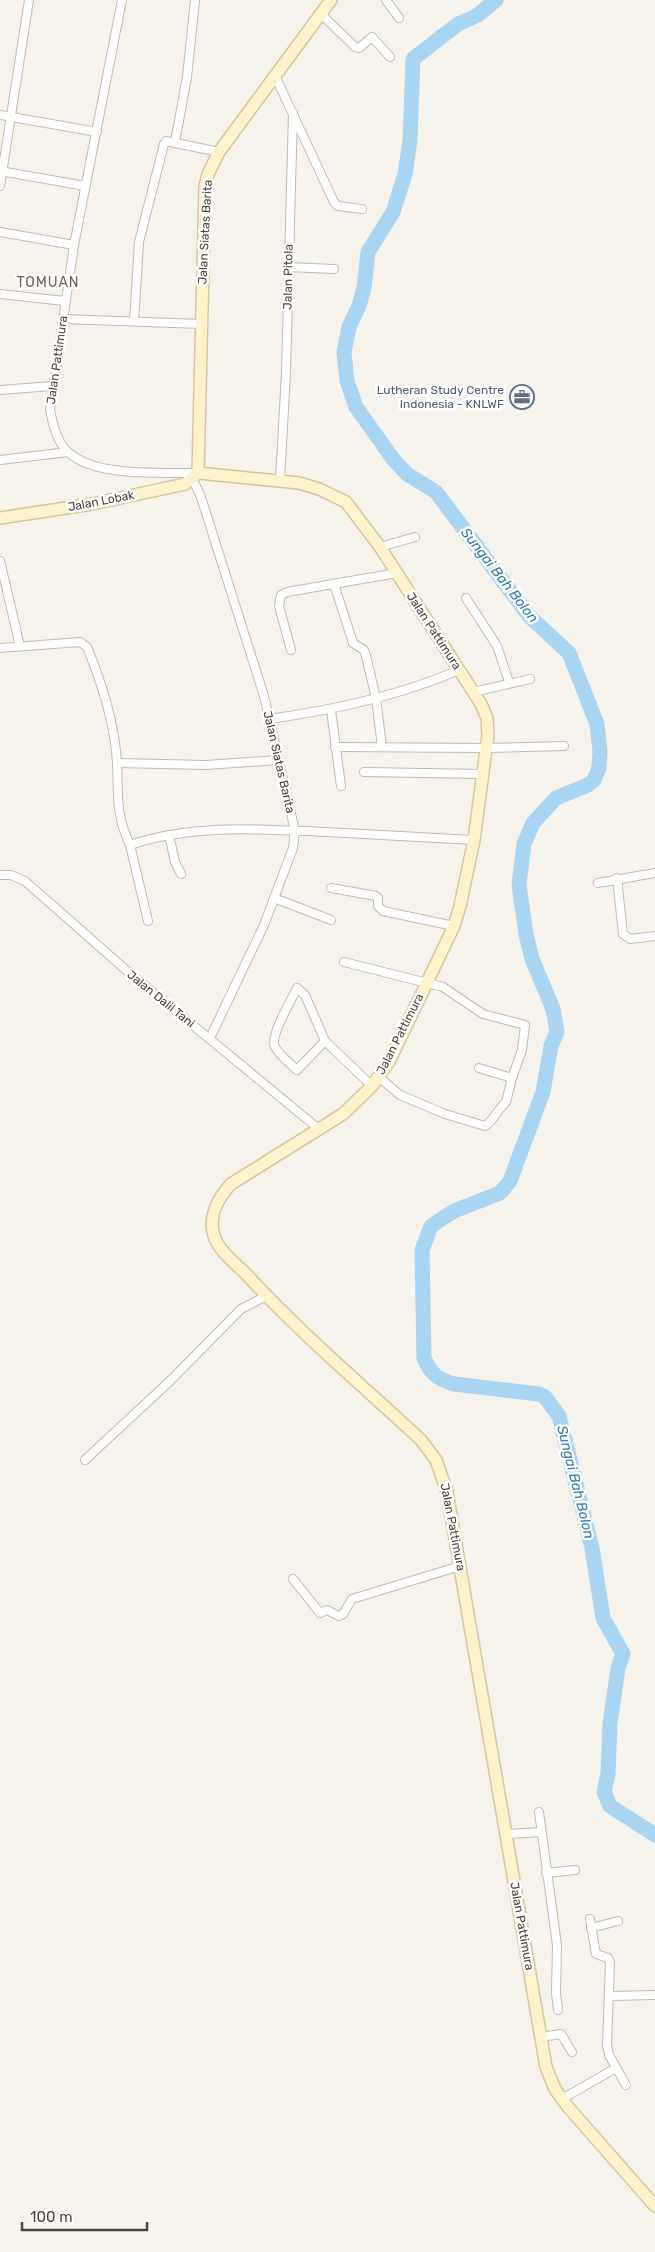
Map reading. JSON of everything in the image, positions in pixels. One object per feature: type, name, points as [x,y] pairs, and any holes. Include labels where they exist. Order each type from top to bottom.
[{"type":"street","points":[[0,186],[29,0]]},
{"type":"street","name":"Jalan Pattimura","points":[[122,0],[74,245],[52,386],[50,410],[56,435],[68,452],[88,464],[106,470],[280,480],[320,489],[346,502],[397,573],[473,692],[487,718],[483,774],[466,888],[454,926],[389,1062],[375,1082],[343,1114],[231,1184],[219,1199],[214,1212],[212,1225],[214,1236],[220,1247],[250,1279],[421,1440],[436,1460],[447,1492],[549,2078],[562,2100],[655,2206]]},
{"type":"street","points":[[175,142],[187,77],[195,0]]},
{"type":"street","name":"Jalan Siatas Barita","points":[[210,1038],[248,962],[293,848],[295,831],[269,719],[196,476],[205,187],[208,174],[219,152],[276,78],[331,0]]},
{"type":"street","points":[[386,0],[398,18]]},
{"type":"street","points":[[321,14],[354,47],[359,48],[372,36],[390,57]]},
{"type":"street","name":"Jalan Pitola","points":[[276,78],[293,113],[286,373],[280,480]]},
{"type":"street","points":[[293,113],[334,202],[338,206],[362,209]]},
{"type":"street","points":[[0,115],[97,132]]},
{"type":"street","points":[[134,321],[140,242],[164,144],[168,141],[175,142],[219,152]]},
{"type":"street","points":[[1,171],[85,186]]},
{"type":"street","points":[[0,232],[74,245]]},
{"type":"street","points":[[288,267],[334,269]]},
{"type":"street","points":[[0,294],[65,301]]},
{"type":"street","points":[[63,319],[201,324]]},
{"type":"street","points":[[0,390],[52,386]]},
{"type":"street","points":[[0,460],[68,452]]},
{"type":"street","name":"Jalan Lobak","points":[[0,518],[92,504],[185,484],[196,476]]},
{"type":"street","points":[[380,547],[415,537]]},
{"type":"street","points":[[0,566],[20,646]]},
{"type":"street","points":[[290,650],[279,606],[281,595],[287,592],[397,573]]},
{"type":"street","points":[[334,584],[353,643],[365,653],[376,698],[382,748]]},
{"type":"street","points":[[466,598],[498,646],[509,682]]},
{"type":"street","points":[[0,648],[80,642],[86,644],[110,710],[116,763],[118,815],[130,846],[148,921]]},
{"type":"street","points":[[269,719],[331,710],[410,690],[459,670]]},
{"type":"street","points":[[473,692],[509,682],[530,679]]},
{"type":"street","points":[[331,710],[342,786]]},
{"type":"street","points":[[335,747],[486,748],[564,746]]},
{"type":"street","points":[[116,763],[206,765],[278,760]]},
{"type":"street","points":[[364,772],[483,774]]},
{"type":"street","points":[[130,846],[169,835],[203,830],[295,831],[474,840]]},
{"type":"street","points":[[169,835],[175,862],[181,874]]},
{"type":"street","points":[[598,883],[617,878],[655,873]]},
{"type":"street","name":"Jalan Dalil Tani","points":[[0,876],[11,875],[25,881],[126,970],[320,1130]]},
{"type":"street","points":[[617,878],[623,934],[630,939],[655,936]]},
{"type":"street","points":[[331,888],[376,896],[378,898],[378,906],[383,911],[454,926]]},
{"type":"street","points":[[274,898],[331,920]]},
{"type":"street","points":[[324,1040],[297,1070],[275,1047],[276,1032],[297,988],[305,995],[324,1040],[375,1082],[445,1114],[485,1126],[494,1118],[499,1107],[506,1102],[522,1050],[525,1025],[483,1014],[443,986],[344,962]]},
{"type":"street","points":[[479,1068],[512,1078]]},
{"type":"street","points":[[85,1460],[171,1380],[241,1308],[264,1293]]},
{"type":"street","points":[[293,1578],[320,1612],[327,1610],[338,1616],[343,1614],[352,1599],[460,1566]]},
{"type":"street","points":[[539,1812],[557,1945],[556,1993],[558,2010]]},
{"type":"street","points":[[506,1834],[541,1832]]},
{"type":"street","points":[[546,1873],[576,1870]]},
{"type":"street","points":[[590,1919],[596,1954],[609,1960],[610,1996],[607,2045],[616,2068],[626,2085]]},
{"type":"street","points":[[591,1928],[618,1921]]},
{"type":"street","points":[[610,1996],[655,1995]]},
{"type":"street","points":[[541,2037],[561,2034],[572,2052]]},
{"type":"street","points":[[562,2100],[616,2068]]},
{"type":"waterway","name":"Sungai Bah Bolon","points":[[496,0],[478,15],[458,24],[413,59],[410,141],[405,174],[393,212],[368,252],[364,288],[359,306],[349,327],[344,352],[347,381],[356,407],[393,459],[407,474],[436,492],[530,617],[569,653],[597,724],[600,752],[599,768],[594,780],[588,785],[556,798],[533,823],[524,844],[519,885],[526,934],[532,959],[553,1009],[557,1032],[551,1046],[543,1092],[510,1181],[500,1193],[454,1211],[431,1226],[422,1250],[424,1358],[432,1372],[443,1380],[454,1384],[539,1394],[545,1397],[559,1416],[592,1548],[603,1618],[623,1654],[618,1668],[610,1724],[608,1774],[604,1792],[610,1806],[655,1835]]},
{"type":"place","name":"Lutheran Study Centre Indonesia - KNLWF","points":[[522,397]]},
{"type":"district","name":"TOMUAN","points":[[48,282]]}]
